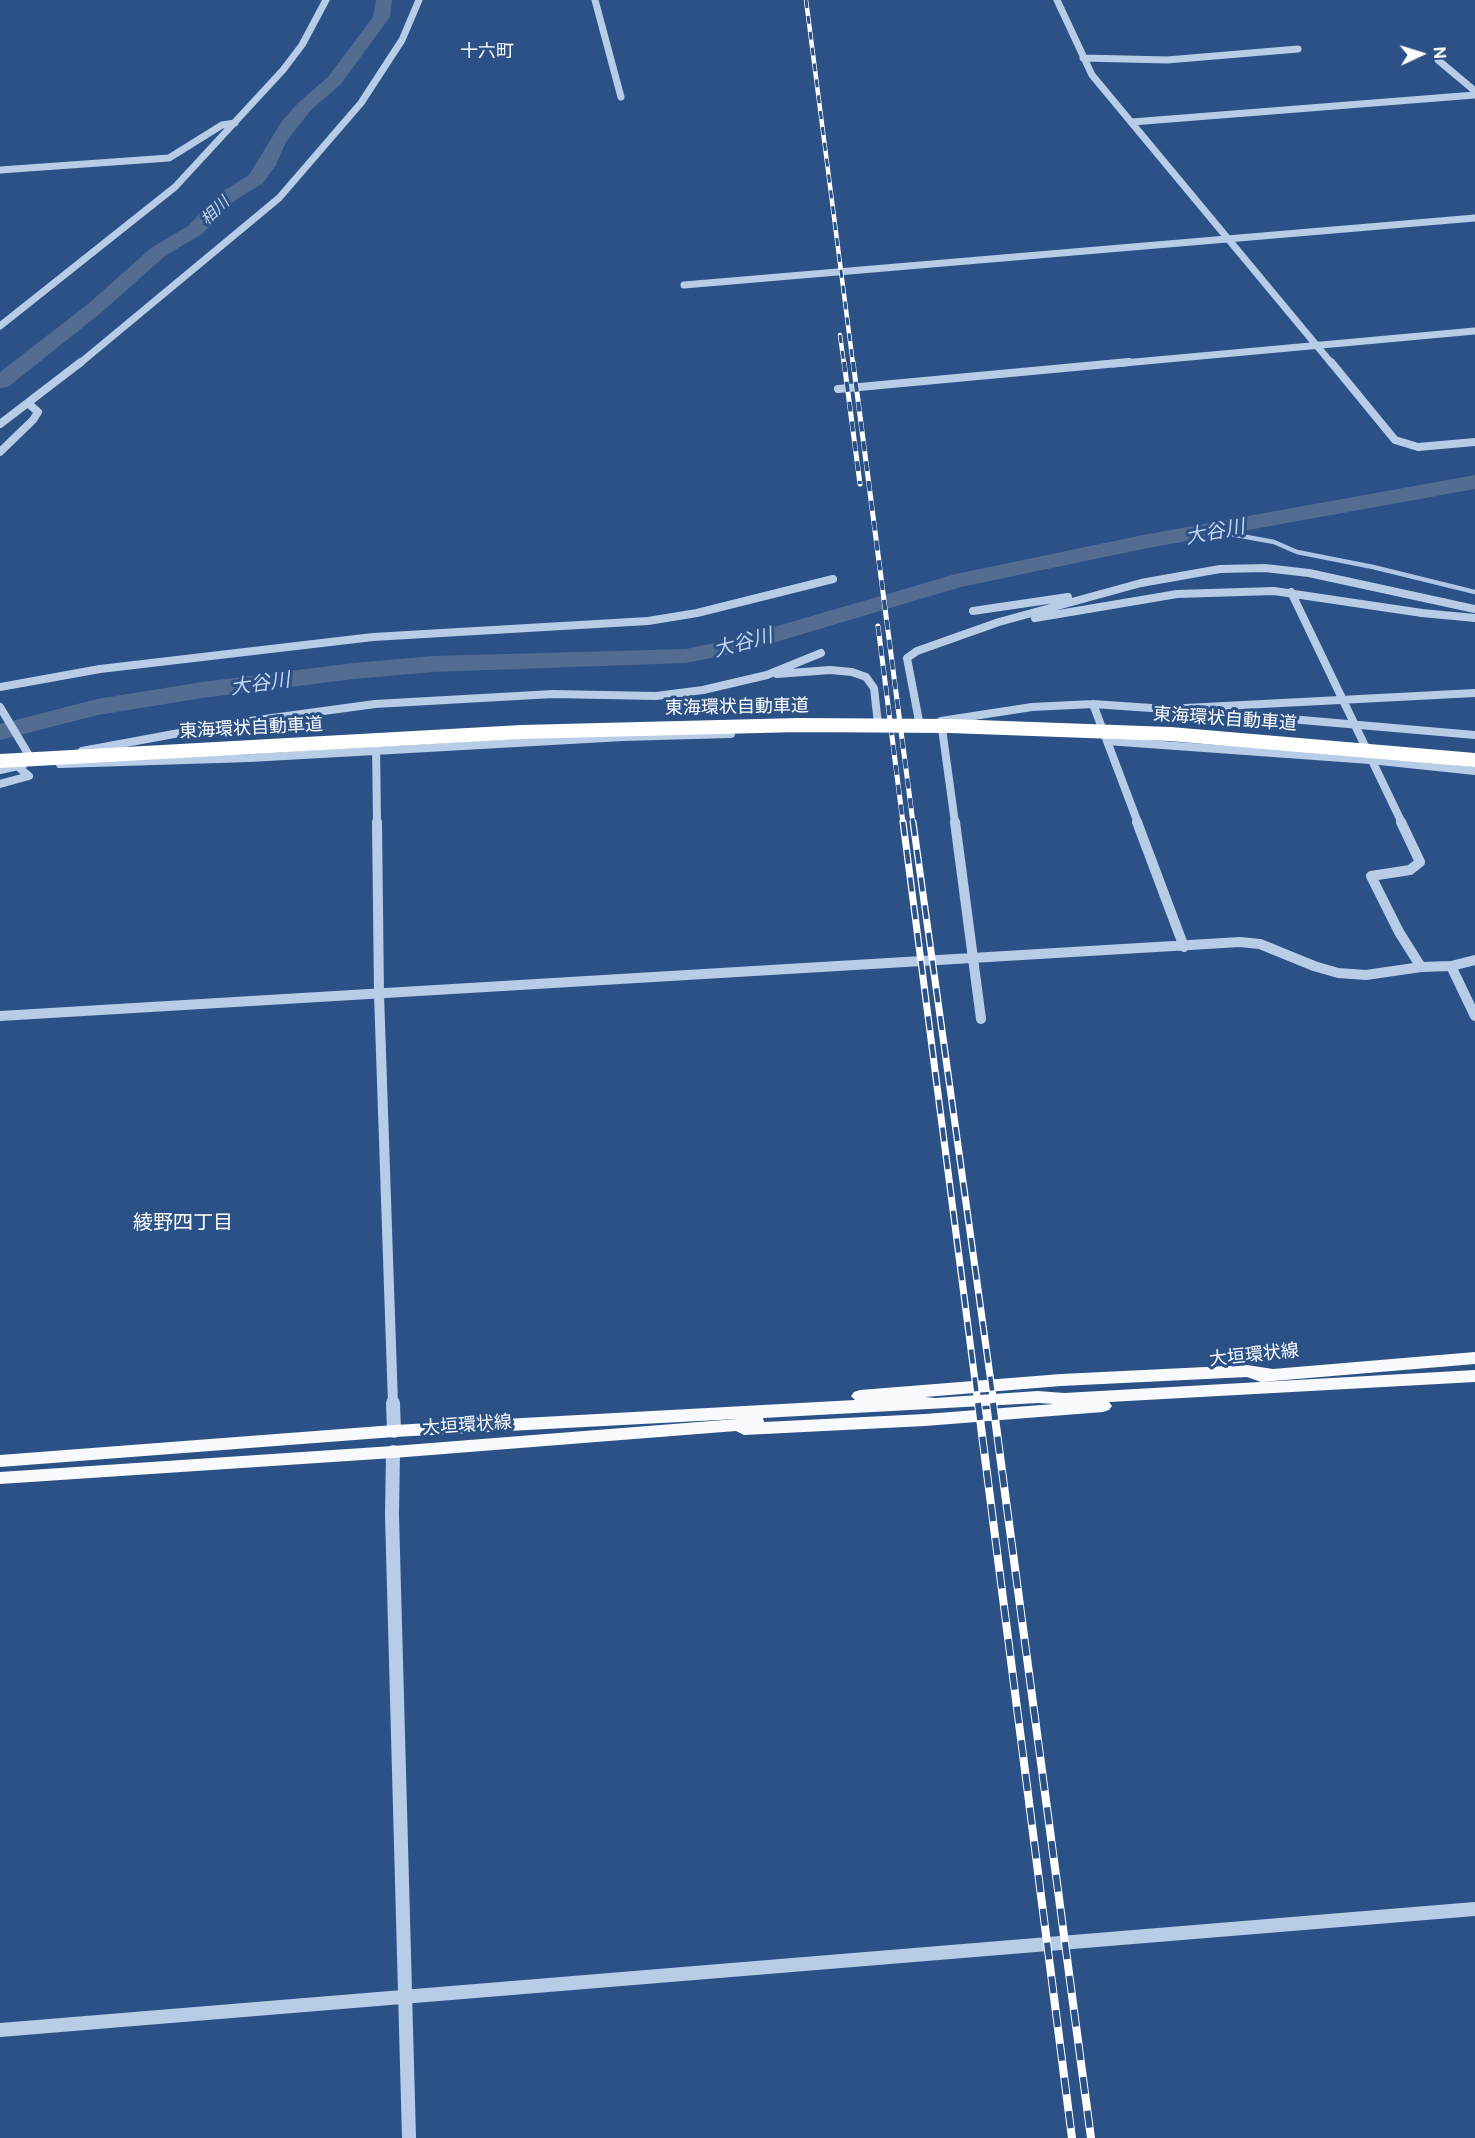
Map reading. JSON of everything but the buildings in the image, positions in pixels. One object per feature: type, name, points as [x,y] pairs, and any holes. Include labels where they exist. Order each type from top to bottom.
[{"type":"highway","name":"東海環状自動車道","points":[[0,760],[522,732],[799,725],[950,726],[1170,734],[1475,760]]},
{"type":"main road","name":"大垣環状線","points":[[0,1461],[394,1431],[723,1419],[745,1422],[924,1408],[935,1404],[1038,1397],[1064,1399],[1252,1387],[1271,1381],[1475,1358]]},
{"type":"main road","points":[[723,1419],[743,1407],[1061,1380],[1246,1371],[1271,1381]]},
{"type":"main road","name":"大垣環状線","points":[[1271,1381],[1475,1376]]},
{"type":"main road","points":[[723,1419],[746,1429],[937,1419],[1254,1393],[1271,1381]]},
{"type":"main road","name":"大垣環状線","points":[[0,1478],[393,1452],[723,1419]]},
{"type":"street","points":[[0,326],[161,201],[283,70],[302,45],[326,0]]},
{"type":"street","points":[[0,424],[29,404],[285,192],[361,103],[402,40],[420,0]]},
{"type":"street","points":[[595,0],[621,97]]},
{"type":"street","points":[[1057,0],[1092,75],[1395,440],[1418,447],[1475,442]]},
{"type":"street","points":[[1083,58],[1167,60],[1298,49]]},
{"type":"street","points":[[1438,60],[1475,93]]},
{"type":"street","points":[[1132,122],[1475,93]]},
{"type":"street","points":[[0,171],[169,158],[222,125],[235,123]]},
{"type":"street","points":[[684,285],[1475,218]]},
{"type":"street","points":[[838,389],[1475,331]]},
{"type":"street","points":[[0,452],[33,420],[38,412],[29,404]]},
{"type":"street","points":[[919,722],[907,658],[917,651],[999,622],[1141,583],[1220,569],[1265,568],[1309,573],[1475,609]]},
{"type":"street","points":[[0,687],[89,670],[286,646],[373,638],[648,621],[696,613],[833,579]]},
{"type":"street","points":[[974,611],[1104,592]]},
{"type":"street","points":[[1291,592],[1420,862],[1410,870],[1371,876],[1399,932],[1421,967]]},
{"type":"street","points":[[999,622],[1070,613],[1135,599],[1177,594],[1291,592],[1422,613],[1475,618]]},
{"type":"street","points":[[767,675],[821,653]]},
{"type":"street","points":[[0,770],[34,759],[303,712],[375,704],[553,694],[656,696],[703,690],[767,675],[830,670],[852,672],[866,677],[874,688],[878,724]]},
{"type":"street","points":[[1166,709],[1475,693]]},
{"type":"street","points":[[0,707],[34,759],[56,765],[376,751],[623,737],[844,730],[878,724],[941,721],[1032,707],[1093,704],[1352,723],[1475,735]]},
{"type":"street","points":[[1093,704],[1184,947]]},
{"type":"street","points":[[941,721],[981,1019]]},
{"type":"street","points":[[376,734],[379,994],[394,1431]]},
{"type":"street","points":[[1107,741],[1370,760],[1475,771]]},
{"type":"street","points":[[0,784],[28,776],[17,766]]},
{"type":"street","points":[[0,1016],[1240,942],[1260,944],[1338,974],[1366,975],[1421,967],[1451,966],[1475,960]]},
{"type":"street","points":[[1451,966],[1475,1016]]},
{"type":"street","points":[[393,1452],[392,1515],[407,1996],[409,2138]]},
{"type":"street","points":[[0,2030],[1475,1909]]},
{"type":"waterway","name":"相川","points":[[0,382],[95,308],[158,252],[195,230],[227,197],[256,179],[267,165],[277,142],[289,125],[305,106],[334,81],[381,17],[384,0]]},
{"type":"waterway","name":"大谷川","points":[[0,732],[97,707],[202,690],[354,671],[433,664],[686,656],[733,647],[956,581],[1143,542],[1475,482]]},
{"type":"waterway","points":[[1214,531],[1274,542],[1297,552],[1373,567],[1475,592]]},
{"type":"railway","points":[[806,0],[853,364]]},
{"type":"railway","points":[[840,335],[844,364]]},
{"type":"railway","points":[[844,362],[860,484]]},
{"type":"railway","points":[[853,362],[913,823]]},
{"type":"railway","points":[[878,626],[903,823]]},
{"type":"railway","points":[[903,822],[978,1404]]},
{"type":"railway","points":[[913,822],[994,1404]]},
{"type":"railway","points":[[978,1403],[1072,2138]]},
{"type":"railway","points":[[993,1403],[1091,2138]]},
{"type":"district","name":"十六町","points":[[487,51]]},
{"type":"district","name":"綾野四丁目","points":[[183,1223]]}]
